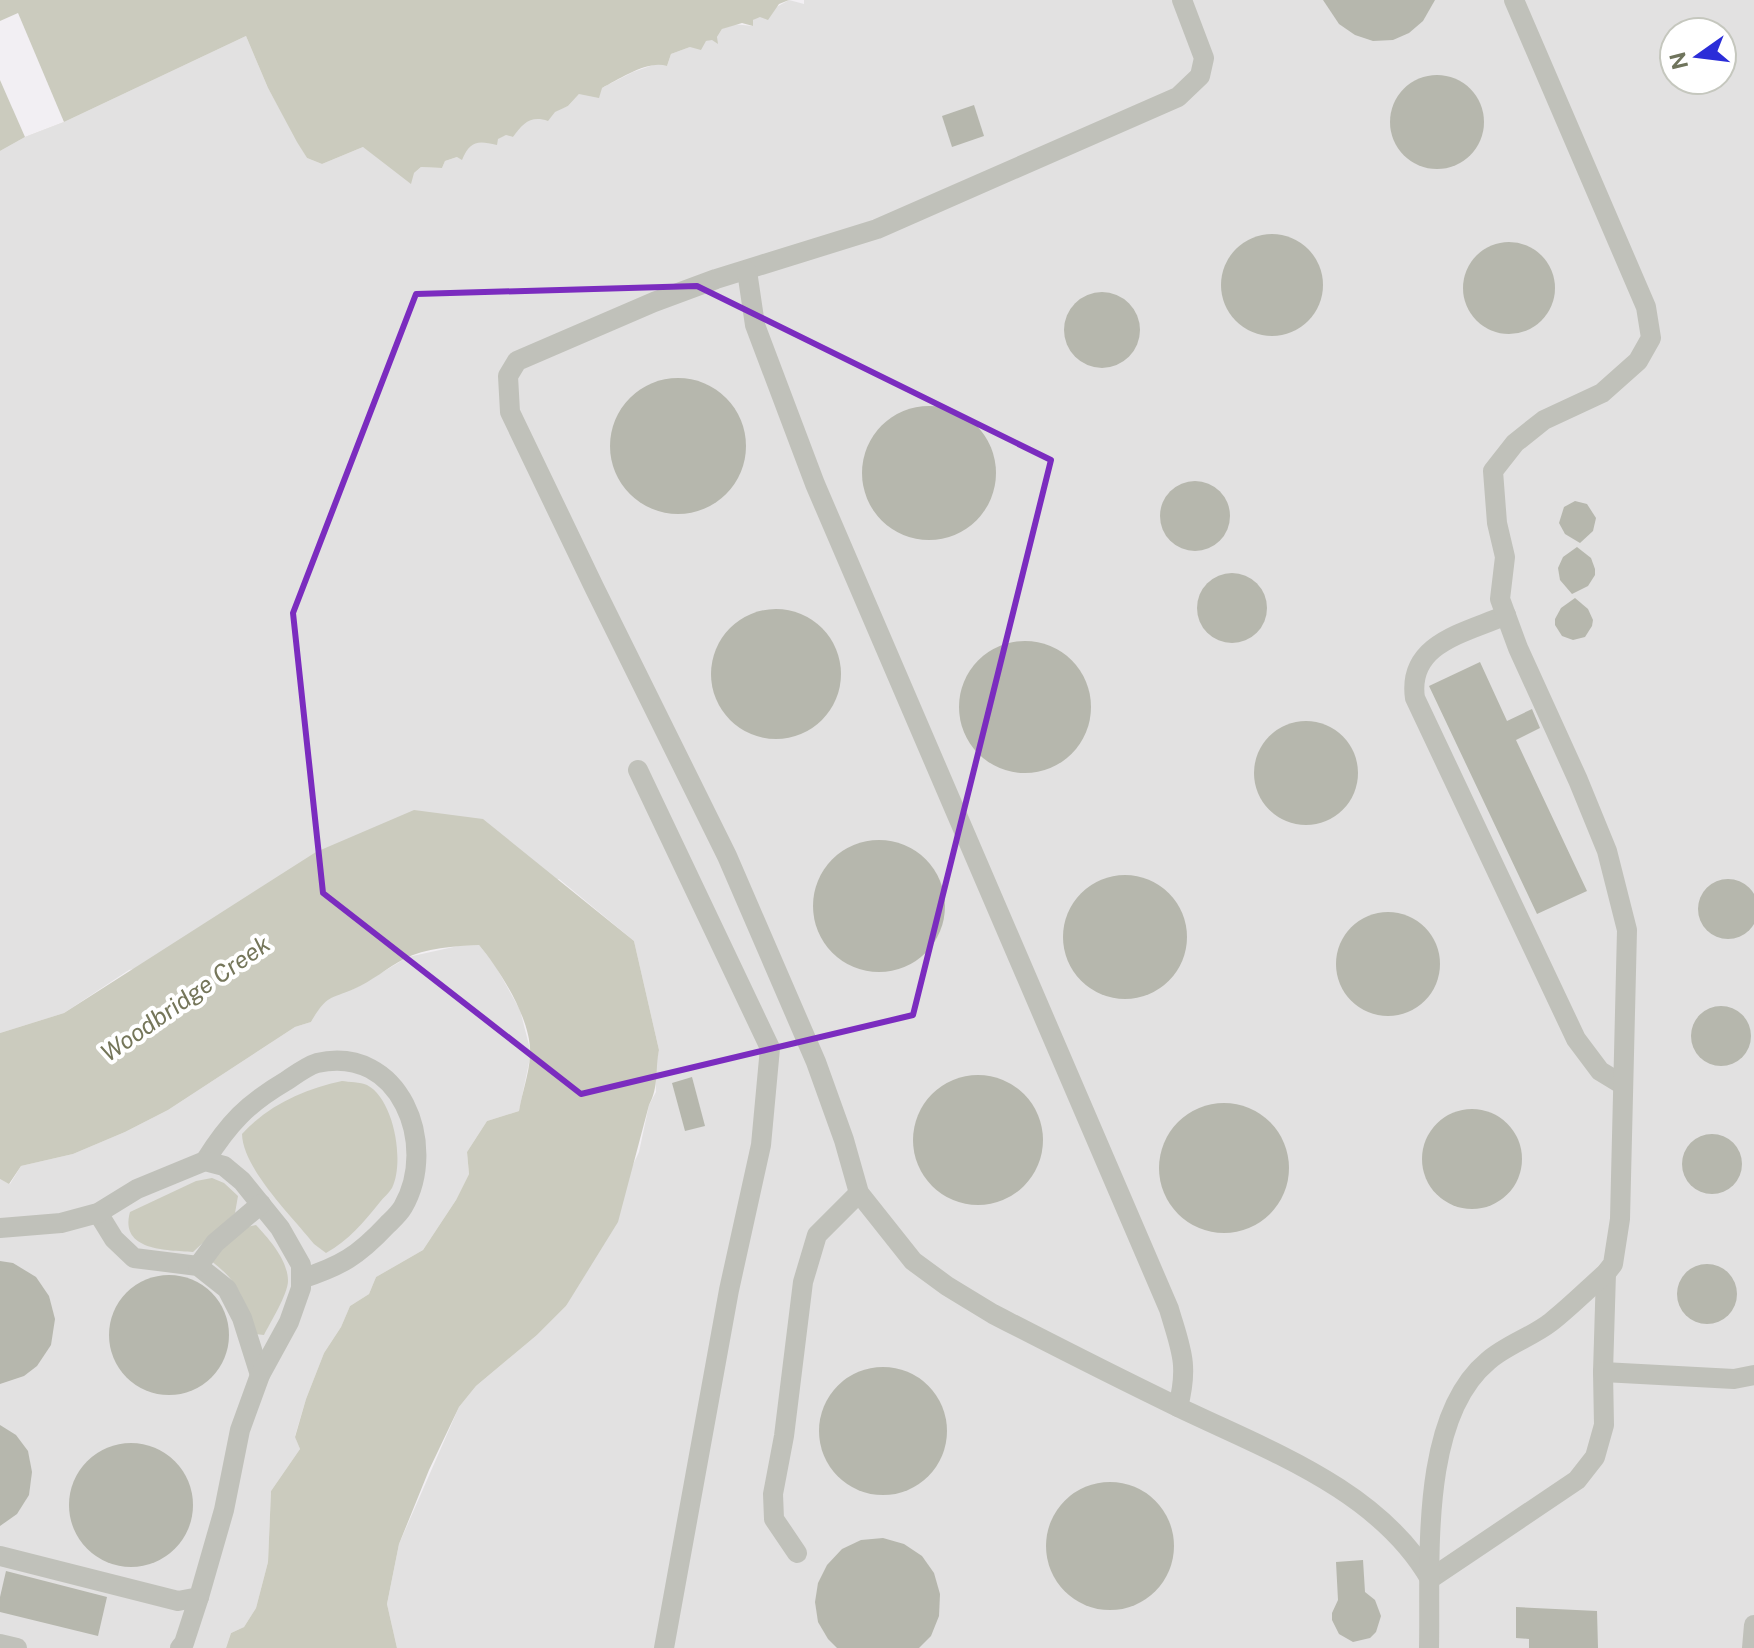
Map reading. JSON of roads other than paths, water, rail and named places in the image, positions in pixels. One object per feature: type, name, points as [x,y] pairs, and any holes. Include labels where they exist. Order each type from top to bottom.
[{"type":"lane","points":[[1182,0],[1204,58],[1200,76],[1178,97],[877,229],[716,279],[517,361],[508,376],[510,412],[727,856],[816,1062],[859,1193],[913,1261],[947,1286],[993,1314],[1299,1466],[1350,1496],[1391,1530],[1419,1560],[1430,1579]]},
{"type":"lane","points":[[1429,1648],[1434,1481],[1445,1426],[1464,1390],[1488,1361],[1551,1323],[1606,1273],[1613,1264],[1620,1219],[1627,930],[1611,864],[1500,599],[1505,557],[1497,523],[1493,471],[1515,443],[1544,420],[1602,393],[1638,361],[1651,338],[1646,307],[1514,0]]},
{"type":"lane","points":[[747,271],[755,325],[815,484],[1169,1309],[1183,1355],[1185,1379],[1178,1407]]},
{"type":"lane","points":[[1506,615],[1433,647],[1418,663],[1413,682],[1415,698],[1576,1039],[1600,1071],[1623,1085]]},
{"type":"lane","points":[[638,770],[770,1048],[761,1145],[729,1290],[664,1648]]},
{"type":"lane","points":[[0,1228],[61,1223],[98,1213],[137,1189],[205,1161],[233,1119],[268,1092],[315,1064],[351,1061],[383,1075],[404,1099],[414,1127],[416,1176],[403,1209],[364,1250],[333,1269],[301,1279]]},
{"type":"lane","points":[[180,1648],[199,1597],[224,1510],[240,1430],[260,1375],[289,1322],[301,1288],[301,1265],[280,1228],[242,1181],[224,1166],[205,1161]]},
{"type":"lane","points":[[797,1553],[774,1519],[773,1494],[784,1436],[803,1282],[817,1235],[859,1193]]},
{"type":"lane","points":[[198,1266],[215,1243],[261,1204]]},
{"type":"lane","points":[[98,1213],[114,1239],[134,1258],[198,1266],[227,1289],[242,1318],[260,1375]]},
{"type":"lane","points":[[1430,1579],[1577,1480],[1595,1457],[1604,1425],[1606,1273]]},
{"type":"lane","points":[[1603,1372],[1734,1379],[1754,1375]]},
{"type":"lane","points":[[0,1556],[178,1601],[199,1597]]},
{"type":"lane","points":[[1752,1648],[1754,1625]]},
{"type":"lane","points":[[0,1644],[17,1648]]},
{"type":"water","points":[[0,0],[789,0],[779,4],[768,20],[760,17],[753,20],[753,26],[742,23],[722,29],[717,37],[718,44],[712,40],[706,41],[701,50],[690,47],[671,54],[667,66],[634,71],[602,88],[599,98],[579,94],[548,121],[537,119],[528,122],[513,137],[506,135],[498,139],[497,145],[475,144],[462,160],[457,157],[445,161],[442,168],[421,167],[414,173],[411,184],[363,147],[322,164],[307,158],[268,88],[246,36],[0,151]]},
{"type":"water","name":"Woodbridge Creek","points":[[414,810],[483,819],[634,941],[659,1050],[654,1091],[618,1222],[566,1306],[537,1335],[476,1386],[459,1407],[429,1470],[399,1544],[387,1604],[397,1648],[226,1648],[231,1633],[244,1627],[256,1608],[268,1562],[271,1491],[300,1449],[295,1437],[324,1353],[350,1306],[369,1294],[376,1277],[423,1250],[469,1174],[467,1152],[487,1121],[519,1111],[530,1056],[530,1042],[521,1013],[505,982],[479,945],[440,948],[412,955],[361,986],[329,1000],[311,1022],[295,1027],[168,1110],[73,1154],[21,1166],[9,1184],[0,1179],[0,1033],[64,1013],[316,852]]},
{"type":"water","points":[[342,1081],[367,1085],[384,1103],[397,1148],[396,1177],[389,1192],[355,1230],[326,1253],[314,1244],[259,1177],[244,1148],[242,1134],[263,1115],[288,1100]]},
{"type":"water","points":[[212,1178],[224,1183],[238,1196],[235,1213],[193,1252],[148,1246],[132,1234],[128,1225],[130,1212],[196,1181]]},
{"type":"water","points":[[256,1225],[281,1258],[288,1281],[282,1301],[264,1335],[255,1334],[235,1285],[210,1260],[242,1228]]}]
